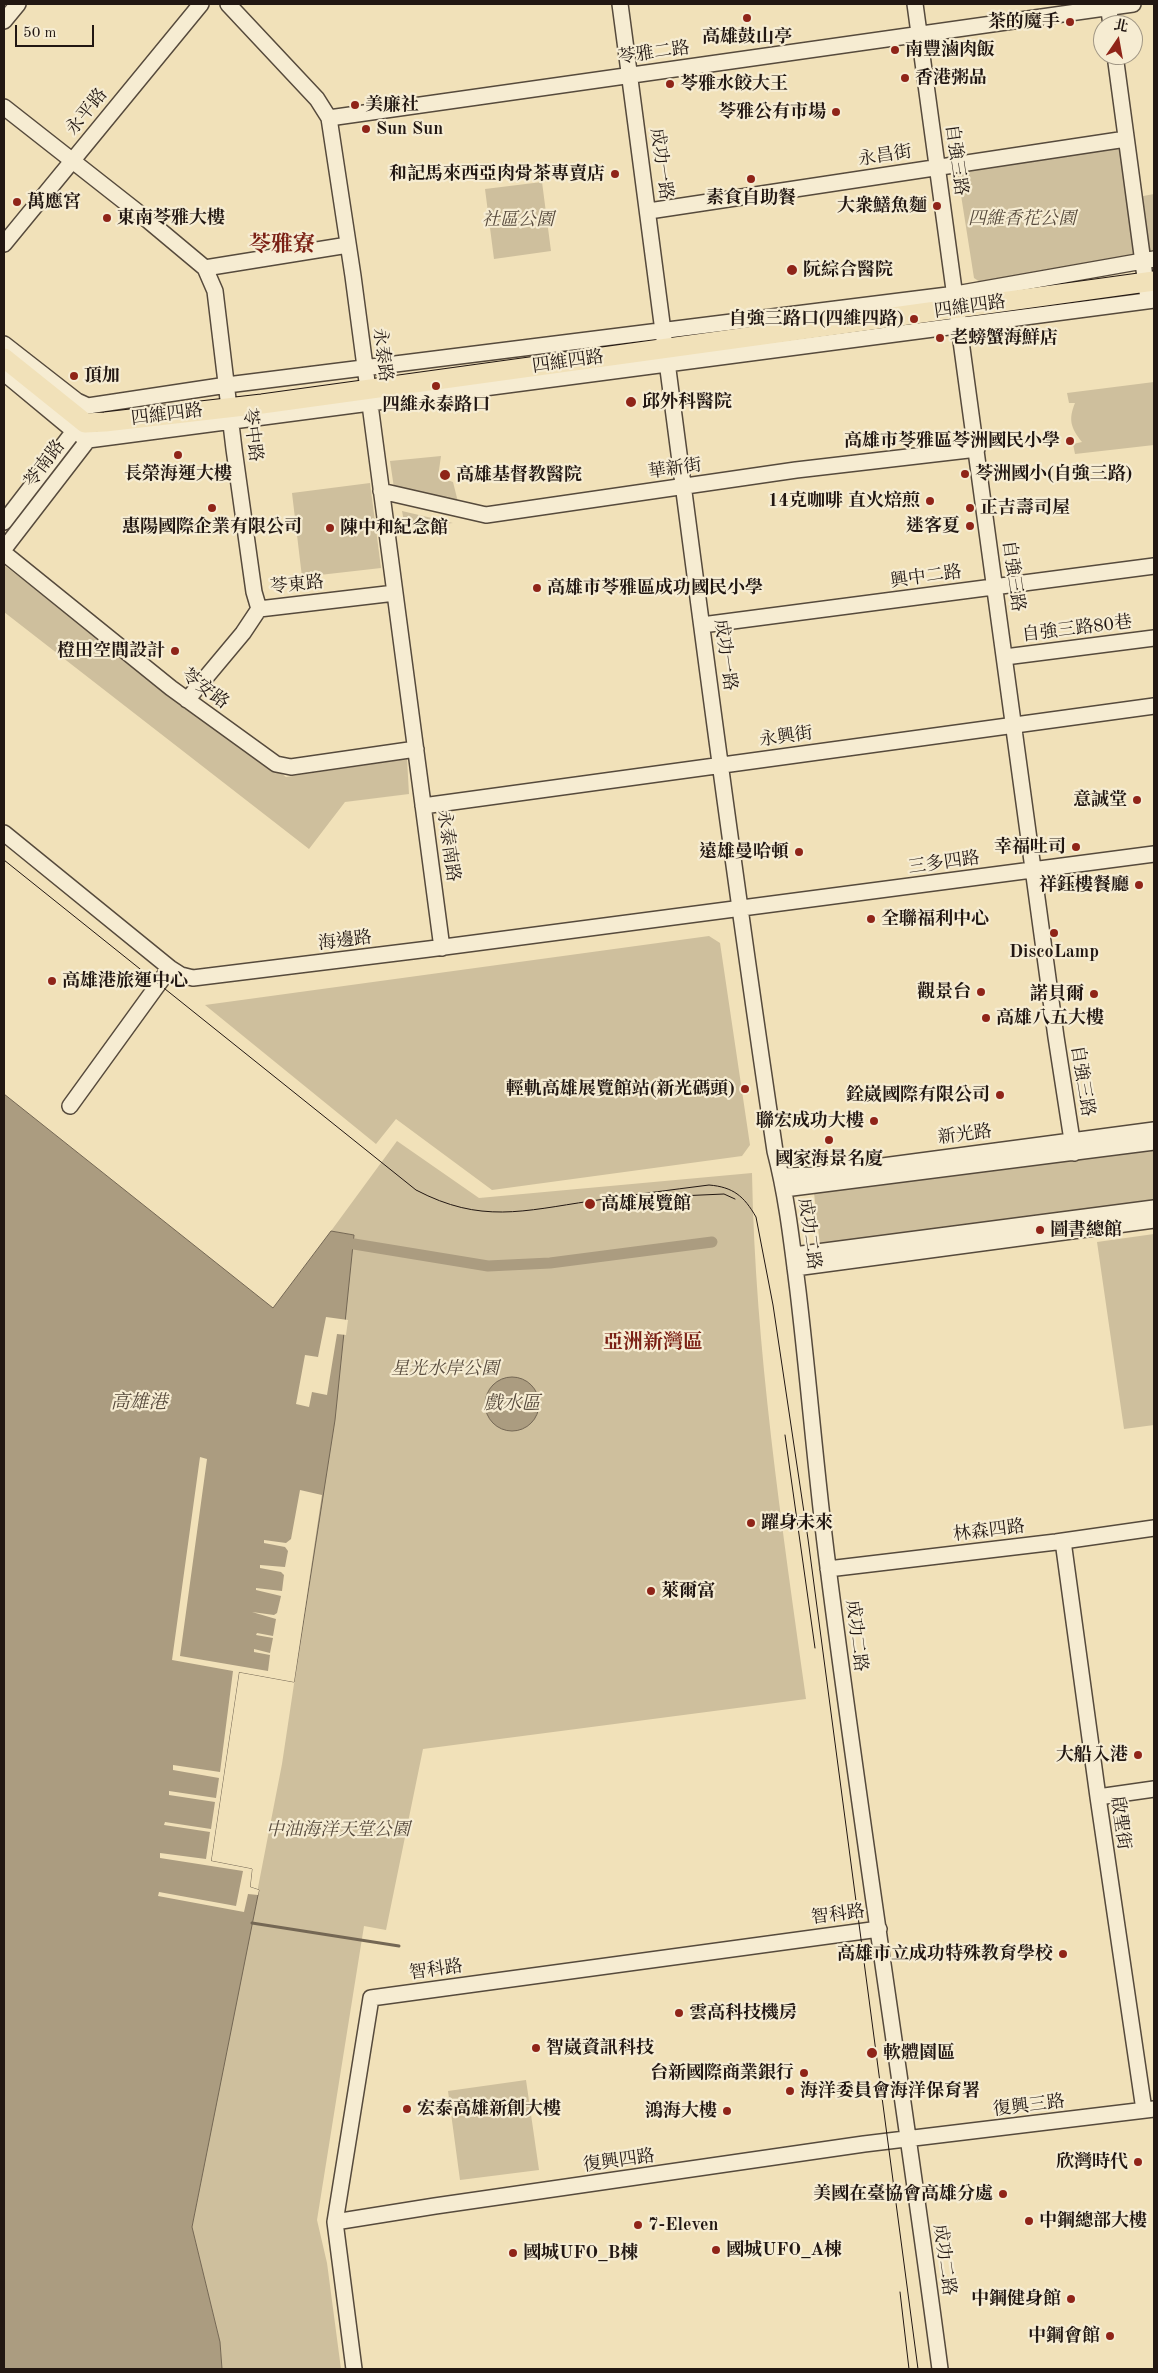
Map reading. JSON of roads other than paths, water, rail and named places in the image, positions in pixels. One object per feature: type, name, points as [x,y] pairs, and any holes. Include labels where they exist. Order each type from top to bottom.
[{"type":"main road","name":"四維四路","points":[[84,425],[230,415],[368,395],[667,357],[958,309],[1150,282]]},
{"type":"main road","points":[[4,358],[84,425]]},
{"type":"street","points":[[4,21],[18,4]]},
{"type":"street","name":"永平路","points":[[4,244],[201,4]]},
{"type":"street","name":"永泰路","points":[[228,4],[317,99],[329,118],[416,749]]},
{"type":"street","name":"成功一路","points":[[620,4],[664,330]]},
{"type":"street","name":"自強三路","points":[[915,4],[1056,1037],[1073,1147]]},
{"type":"street","name":"苓雅二路","points":[[329,118],[1108,6],[1133,4]]},
{"type":"street","points":[[1116,65],[1126,138],[1149,259],[1151,300]]},
{"type":"street","name":"苓中路","points":[[4,108],[72,160],[205,268],[215,292],[254,592],[259,608]]},
{"type":"street","name":"永昌街","points":[[649,211],[1126,138]]},
{"type":"street","points":[[205,268],[348,245]]},
{"type":"street","name":"四維四路","points":[[958,309],[1149,259]]},
{"type":"street","name":"四維四路","points":[[84,425],[227,385],[664,330],[958,309],[1151,300]]},
{"type":"street","points":[[664,330],[667,357]]},
{"type":"street","points":[[4,344],[77,401],[84,425]]},
{"type":"street","name":"成功一路","points":[[667,357],[740,908]]},
{"type":"street","points":[[4,373],[84,425]]},
{"type":"street","name":"苓南路","points":[[4,522],[84,425]]},
{"type":"street","name":"苓南路","points":[[4,549],[84,425]]},
{"type":"street","name":"華新街","points":[[381,491],[486,515],[796,470],[977,449]]},
{"type":"street","name":"苓安路","points":[[4,553],[187,700],[276,764],[291,768],[416,749]]},
{"type":"street","name":"興中二路","points":[[702,625],[1154,566]]},
{"type":"street","name":"苓東路","points":[[187,700],[243,633],[259,608],[395,593]]},
{"type":"street","name":"自強三路80巷","points":[[1005,657],[1154,638]]},
{"type":"street","name":"永興街","points":[[423,806],[1154,706]]},
{"type":"street","name":"永泰南路","points":[[416,749],[442,948]]},
{"type":"street","name":"海邊路","points":[[4,833],[170,968],[181,975],[193,978],[442,948],[740,908]]},
{"type":"street","name":"三多四路","points":[[740,908],[1154,854]]},
{"type":"street","name":"成功二路","points":[[740,908],[775,1151],[783,1182],[794,1261],[828,1569],[940,2369]]},
{"type":"street","points":[[70,1106],[170,968]]},
{"type":"street","name":"新光路","points":[[1073,1147],[1154,1130]]},
{"type":"street","name":"新光路","points":[[783,1182],[815,1175],[1073,1147],[1154,1142]]},
{"type":"street","points":[[794,1261],[1154,1208]]},
{"type":"street","points":[[794,1261],[1154,1220]]},
{"type":"street","name":"林森四路","points":[[828,1569],[1063,1541],[1154,1528]]},
{"type":"street","name":"啟聖街","points":[[1063,1541],[1098,1797],[1149,2109]]},
{"type":"street","points":[[1098,1797],[1154,1789]]},
{"type":"street","name":"智科路","points":[[354,2369],[335,2222],[371,1998],[879,1928]]},
{"type":"street","name":"復興三路","points":[[909,2140],[1149,2109]]},
{"type":"street","name":"復興四路","points":[[335,2222],[454,2203],[909,2140]]},
{"type":"water","name":"高雄港","points":[[4,1094],[273,1308],[331,1231],[354,1235],[335,1420],[294,1682],[239,1672],[211,1861],[252,1869],[250,1887],[259,1890],[192,2227],[220,2342],[222,2369],[4,2369]]},
{"type":"water","name":"戲水區","points":[[512,1377],[522,1379],[531,1385],[537,1394],[539,1404],[537,1414],[531,1423],[522,1429],[512,1431],[502,1429],[493,1423],[487,1414],[485,1404],[487,1394],[493,1385],[502,1379]]},
{"type":"waterway","points":[[354,1244],[488,1266],[550,1263],[712,1242]]},
{"type":"waterway","points":[[252,1923],[399,1946]]},
{"type":"tram line","points":[[4,860],[416,1190],[439,1201],[482,1211],[523,1211],[709,1185],[725,1188],[737,1194],[747,1203],[756,1217],[773,1305],[808,1539],[918,2369]]},
{"type":"tram line","points":[[679,1196],[724,1194],[735,1199]]},
{"type":"tram line","points":[[785,1435],[815,1648]]},
{"type":"tram line","points":[[900,2292],[909,2369]]},
{"type":"place","name":"高雄鼓山亭","points":[[747,18]]},
{"type":"place","name":"茶的魔手","points":[[1070,22]]},
{"type":"place","name":"南豐滷肉飯","points":[[895,50]]},
{"type":"place","name":"香港粥品","points":[[905,78]]},
{"type":"place","name":"苓雅水餃大王","points":[[670,84]]},
{"type":"place","name":"美廉社","points":[[355,105]]},
{"type":"place","name":"苓雅公有市場","points":[[836,112]]},
{"type":"place","name":"Sun Sun","points":[[366,129]]},
{"type":"place","name":"和記馬來西亞肉骨茶專賣店","points":[[615,174]]},
{"type":"place","name":"素食自助餐","points":[[751,179]]},
{"type":"place","name":"萬應宮","points":[[17,202]]},
{"type":"place","name":"大衆鱔魚麵","points":[[937,206]]},
{"type":"place","name":"東南苓雅大樓","points":[[107,218]]},
{"type":"place","name":"阮綜合醫院","points":[[792,270]]},
{"type":"place","name":"自強三路口(四維四路)","points":[[914,319]]},
{"type":"place","name":"老螃蟹海鮮店","points":[[940,338]]},
{"type":"place","name":"頂加","points":[[74,376]]},
{"type":"place","name":"四維永泰路口","points":[[436,386]]},
{"type":"place","name":"邱外科醫院","points":[[631,402]]},
{"type":"place","name":"高雄市苓雅區苓洲國民小學","points":[[1070,441]]},
{"type":"place","name":"長榮海運大樓","points":[[178,455]]},
{"type":"place","name":"苓洲國小(自強三路)","points":[[965,474]]},
{"type":"place","name":"高雄基督教醫院","points":[[445,475]]},
{"type":"place","name":"14克咖啡 直火焙煎","points":[[930,501]]},
{"type":"place","name":"惠陽國際企業有限公司","points":[[212,508]]},
{"type":"place","name":"正吉壽司屋","points":[[970,508]]},
{"type":"place","name":"迷客夏","points":[[970,526]]},
{"type":"place","name":"陳中和紀念館","points":[[330,528]]},
{"type":"place","name":"高雄市苓雅區成功國民小學","points":[[537,588]]},
{"type":"place","name":"橙田空間設計","points":[[175,651]]},
{"type":"place","name":"意誠堂","points":[[1137,800]]},
{"type":"place","name":"幸福吐司","points":[[1076,847]]},
{"type":"place","name":"遠雄曼哈頓","points":[[799,852]]},
{"type":"place","name":"祥鈺樓餐廳","points":[[1139,885]]},
{"type":"place","name":"全聯福利中心","points":[[871,919]]},
{"type":"place","name":"DiscoLamp","points":[[1054,933]]},
{"type":"place","name":"高雄港旅運中心","points":[[52,981]]},
{"type":"place","name":"觀景台","points":[[981,992]]},
{"type":"place","name":"諾貝爾","points":[[1094,994]]},
{"type":"place","name":"高雄八五大樓","points":[[986,1018]]},
{"type":"place","name":"輕軌高雄展覽館站(新光碼頭)","points":[[745,1089]]},
{"type":"place","name":"銓崴國際有限公司","points":[[1000,1095]]},
{"type":"place","name":"聯宏成功大樓","points":[[874,1121]]},
{"type":"place","name":"國家海景名廈","points":[[829,1140]]},
{"type":"place","name":"高雄展覽館","points":[[590,1204]]},
{"type":"place","name":"圖書總館","points":[[1040,1230]]},
{"type":"place","name":"躍身未來","points":[[751,1523]]},
{"type":"place","name":"萊爾富","points":[[651,1591]]},
{"type":"place","name":"大船入港","points":[[1138,1755]]},
{"type":"place","name":"高雄市立成功特殊教育學校","points":[[1063,1954]]},
{"type":"place","name":"雲高科技機房","points":[[679,2013]]},
{"type":"place","name":"智崴資訊科技","points":[[536,2048]]},
{"type":"place","name":"軟體園區","points":[[872,2053]]},
{"type":"place","name":"台新國際商業銀行","points":[[804,2073]]},
{"type":"place","name":"海洋委員會海洋保育署","points":[[790,2091]]},
{"type":"place","name":"宏泰高雄新創大樓","points":[[407,2109]]},
{"type":"place","name":"鴻海大樓","points":[[727,2111]]},
{"type":"place","name":"欣灣時代","points":[[1138,2162]]},
{"type":"place","name":"美國在臺協會高雄分處","points":[[1003,2194]]},
{"type":"place","name":"中鋼總部大樓","points":[[1029,2221]]},
{"type":"place","name":"7-Eleven","points":[[638,2225]]},
{"type":"place","name":"國城UFO_A棟","points":[[716,2250]]},
{"type":"place","name":"國城UFO_B棟","points":[[513,2253]]},
{"type":"place","name":"中鋼健身館","points":[[1071,2299]]},
{"type":"place","name":"中鋼會館","points":[[1110,2336]]},
{"type":"district","name":"苓雅寮","points":[[282,245]]},
{"type":"district","name":"亞洲新灣區","points":[[653,1343]]},
{"type":"park label","name":"四維香花公園","points":[[1022,219]]},
{"type":"park label","name":"社區公園","points":[[518,220]]},
{"type":"park label","name":"星光水岸公園","points":[[445,1369]]},
{"type":"park label","name":"中油海洋天堂公園","points":[[338,1830]]}]
